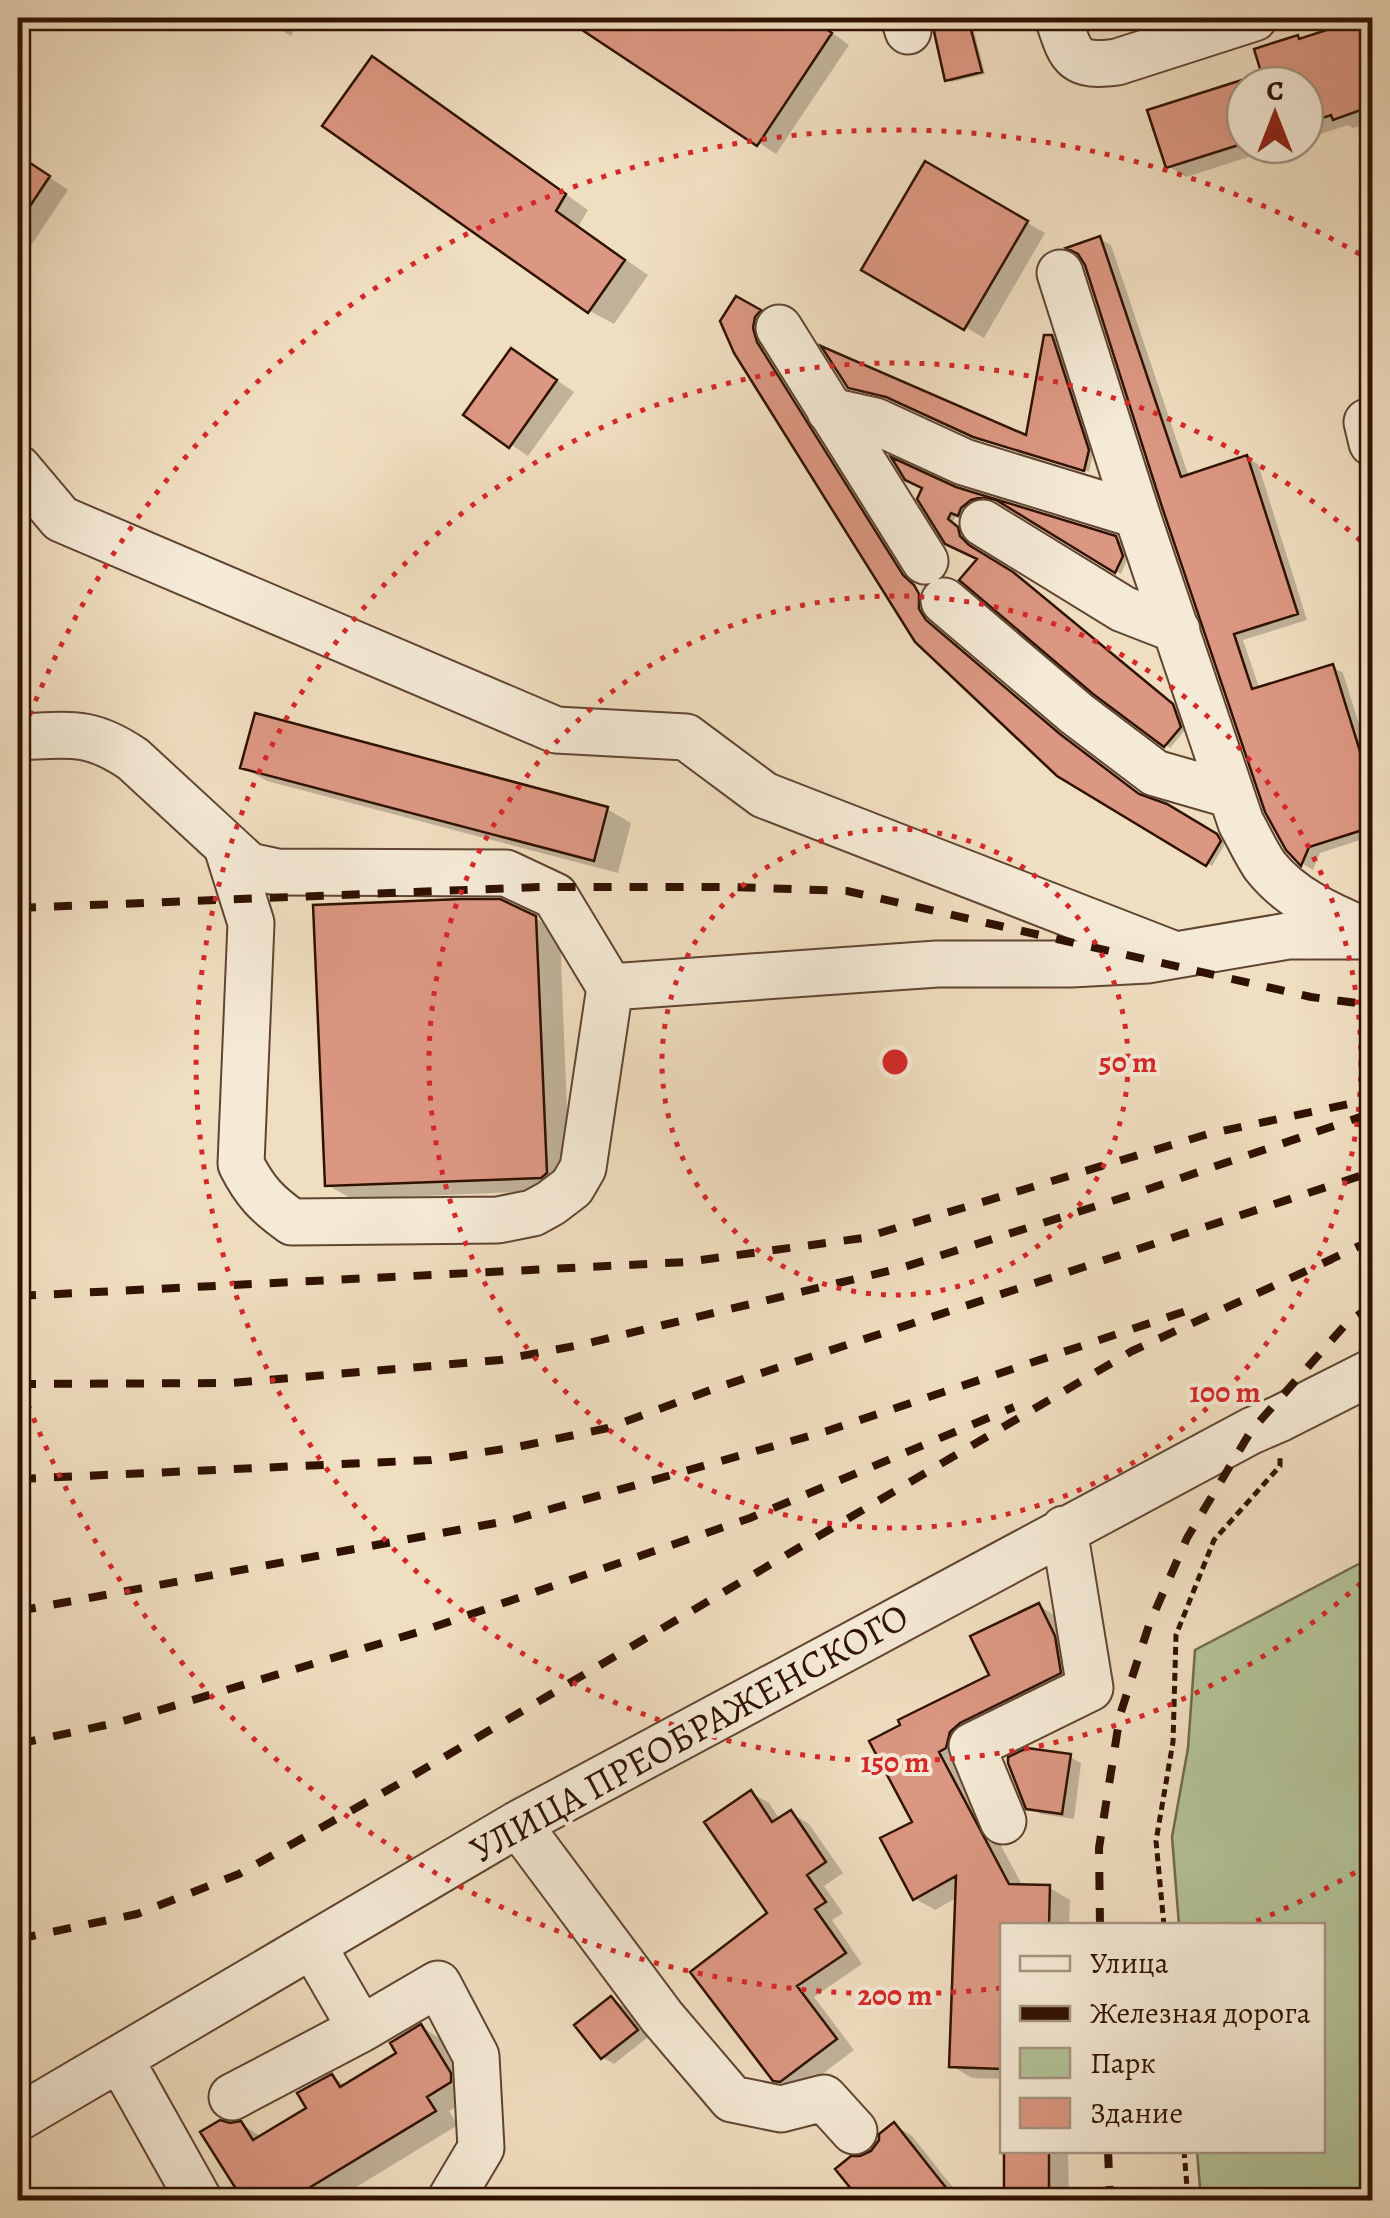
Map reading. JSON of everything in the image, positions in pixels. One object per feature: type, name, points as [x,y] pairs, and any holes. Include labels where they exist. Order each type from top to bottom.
[{"type":"street","points":[[1058,18],[1070,53],[1078,62],[1097,64],[1117,62],[1254,18]]},
{"type":"street","points":[[1060,273],[1236,809],[1265,865],[1286,888],[1330,916],[1372,934]]},
{"type":"street","points":[[779,328],[924,561]]},
{"type":"street","points":[[830,411],[875,421],[964,462],[1137,514]]},
{"type":"street","points":[[1372,421],[1367,422],[1372,443]]},
{"type":"street","points":[[18,468],[60,519],[556,730],[686,737],[764,796],[1174,955]]},
{"type":"street","points":[[982,524],[1123,609],[1177,630]]},
{"type":"street","points":[[944,601],[1076,714],[1155,773],[1236,809]]},
{"type":"street","points":[[18,737],[80,734],[112,744],[133,758],[250,866],[277,872],[506,873],[555,896],[610,987],[583,1168],[572,1187],[533,1213],[498,1220],[292,1222],[270,1206],[253,1187],[241,1164],[250,922],[227,847]]},
{"type":"street","points":[[610,987],[936,964],[1147,960],[1288,936],[1372,934]]},
{"type":"street","name":"УЛИЦА ПРЕОБРАЖЕНСКОГО","points":[[18,2118],[518,1824],[1251,1431],[1372,1372]]},
{"type":"street","points":[[1003,1821],[972,1746],[1090,1688],[1064,1530]]},
{"type":"street","points":[[518,1824],[662,2017],[732,2099],[780,2109],[824,2098],[854,2131]]},
{"type":"street","points":[[312,1946],[361,2029]]},
{"type":"street","points":[[232,2097],[438,1984],[476,2056],[481,2148],[450,2200]]},
{"type":"street","points":[[120,2059],[199,2200]]},
{"type":"path","points":[[1164,1923],[1156,1841],[1173,1742],[1176,1635],[1214,1540],[1280,1466],[1280,1418]]},
{"type":"path","points":[[1184,2153],[1188,2200]]},
{"type":"green space","points":[[1372,1557],[1372,2200],[1201,2200],[1197,2153],[1325,2153],[1325,1923],[1179,1923],[1172,1837],[1188,1748],[1195,1650]]},
{"type":"building","points":[[564,18],[810,18],[832,33],[757,146]]},
{"type":"building","points":[[931,18],[968,18],[982,72],[945,81]]},
{"type":"building","points":[[1372,18],[1372,106],[1333,120],[1331,115],[1325,117],[1325,65],[1259,65],[1254,49],[1298,35],[1299,39]]},
{"type":"building","points":[[372,56],[566,194],[556,211],[625,260],[588,313],[322,126]]},
{"type":"building","points":[[1225,85],[1225,149],[1166,168],[1147,110]]},
{"type":"building","points":[[18,155],[50,176],[18,224]]},
{"type":"building","points":[[925,161],[1028,221],[964,330],[861,270]]},
{"type":"building","points":[[1100,236],[1181,477],[1247,455],[1298,614],[1234,634],[1252,689],[1333,664],[1372,790],[1372,827],[1309,847],[1301,866],[1286,850],[1265,812],[1085,265],[1078,254],[1066,248]]},
{"type":"building","points":[[736,296],[761,310],[753,328],[757,342],[903,575],[914,585],[919,594],[919,609],[926,620],[1060,734],[1139,794],[1167,804],[1217,834],[1221,841],[1206,866],[1057,776],[915,642],[734,353],[720,321]]},
{"type":"building","points":[[1044,335],[1052,335],[1089,450],[1084,471],[973,437],[886,397],[848,388],[821,346],[1026,435]]},
{"type":"building","points":[[511,348],[557,380],[509,448],[463,415]]},
{"type":"building","points":[[891,457],[956,487],[1116,536],[1123,556],[1115,573],[996,500],[971,500],[958,516],[951,513],[948,519],[969,545],[1013,572],[1173,704],[1181,727],[1164,747],[1093,694],[959,580],[977,559],[945,544],[917,499],[922,488],[905,480]]},
{"type":"building","points":[[255,713],[608,807],[594,861],[240,768]]},
{"type":"building","points":[[500,899],[536,916],[547,1173],[541,1178],[325,1186],[313,905]]},
{"type":"building","points":[[1039,1603],[1055,1636],[1061,1673],[960,1723],[950,1732],[946,1748],[939,1752],[1009,1884],[1050,1885],[1049,1923],[1000,1923],[1000,2069],[949,2067],[956,1876],[913,1900],[880,1838],[912,1822],[869,1741],[900,1725],[898,1720],[989,1675],[970,1636]]},
{"type":"building","points":[[1027,1748],[1071,1754],[1062,1814],[1026,1809],[1008,1757]]},
{"type":"building","points":[[751,1790],[772,1822],[791,1810],[826,1862],[807,1875],[826,1902],[815,1909],[846,1953],[797,1986],[837,2039],[780,2082],[773,2081],[690,1972],[767,1913],[704,1822]]},
{"type":"building","points":[[611,1996],[638,2030],[601,2059],[574,2025]]},
{"type":"building","points":[[421,2024],[451,2073],[451,2082],[427,2097],[436,2111],[289,2200],[243,2200],[200,2132],[220,2120],[241,2121],[253,2140],[306,2108],[297,2093],[332,2074],[340,2087],[396,2053],[390,2043]]},
{"type":"building","points":[[894,2122],[956,2200],[860,2200],[835,2169],[851,2156],[871,2151],[879,2134]]},
{"type":"building","points":[[1004,2153],[1049,2153],[1049,2198],[1004,2198]]},
{"type":"railway","points":[[18,908],[539,887],[847,891],[1311,997],[1372,1005]]},
{"type":"railway","points":[[18,1296],[686,1262],[863,1238],[1208,1134],[1372,1099]]},
{"type":"railway","points":[[18,1384],[232,1383],[500,1360],[580,1345],[901,1268],[1372,1113]]},
{"type":"railway","points":[[18,1479],[431,1460],[608,1428],[716,1388],[1372,1172]]},
{"type":"railway","points":[[1323,1263],[1372,1240]]},
{"type":"railway","points":[[18,1939],[137,1914],[239,1874],[1132,1351],[1332,1259]]},
{"type":"railway","points":[[1100,1923],[1099,1848],[1120,1715],[1149,1625],[1187,1538],[1251,1431],[1346,1324],[1372,1305]]},
{"type":"railway","points":[[18,1611],[512,1520],[827,1431],[1195,1308]]},
{"type":"railway","points":[[18,1744],[120,1722],[425,1630],[750,1518],[1014,1407]]},
{"type":"railway","points":[[1108,2153],[1110,2200]]}]
